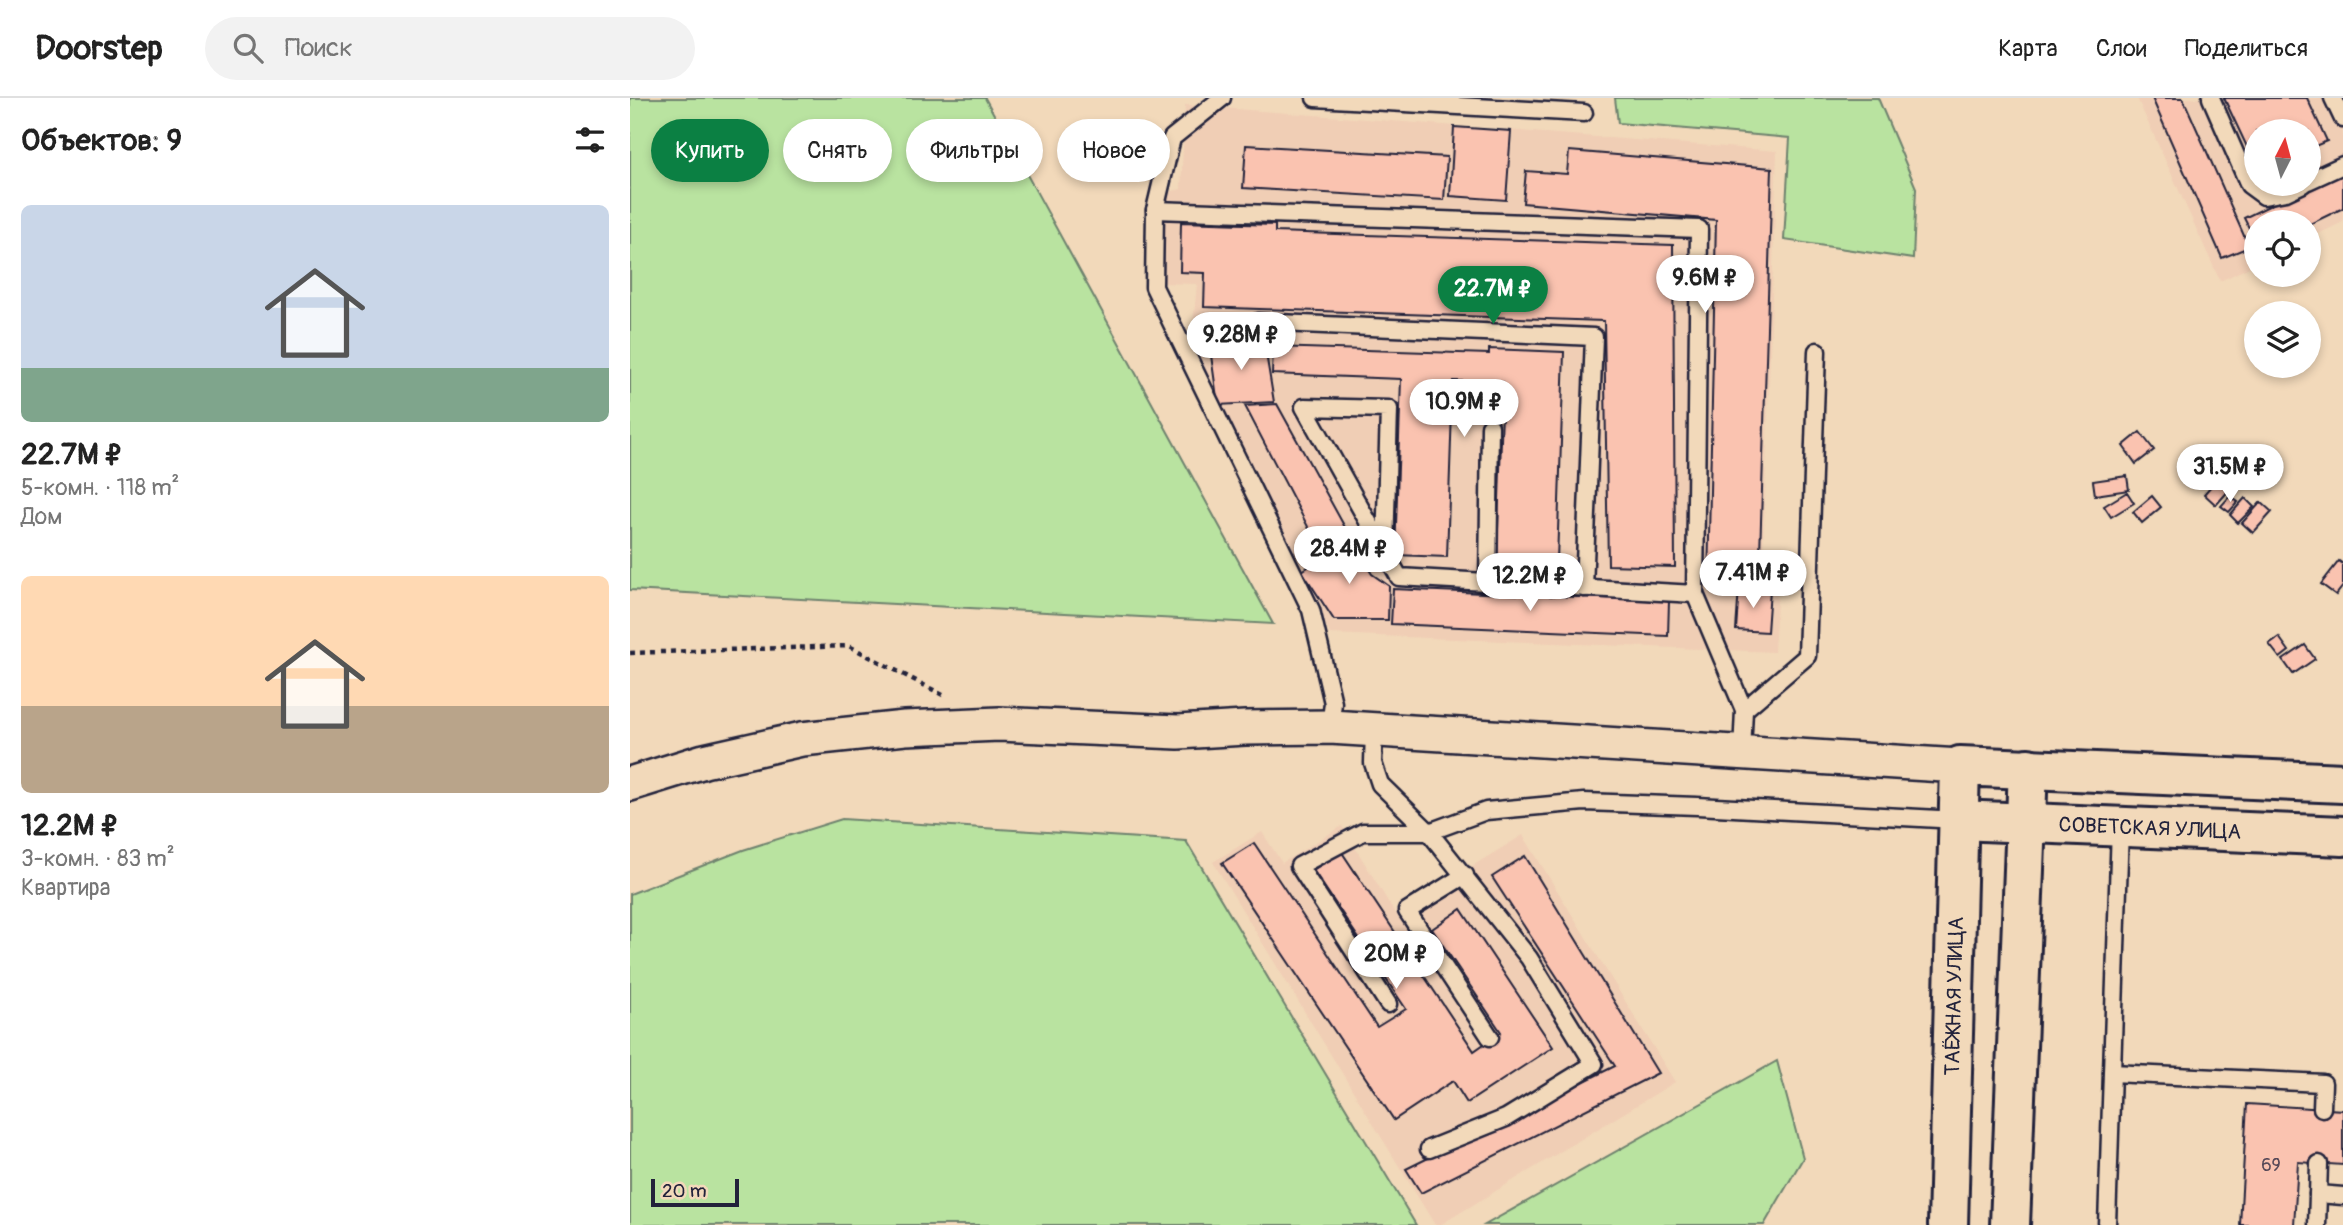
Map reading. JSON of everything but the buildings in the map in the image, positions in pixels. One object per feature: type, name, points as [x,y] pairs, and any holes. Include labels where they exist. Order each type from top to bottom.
[{"type":"street","points":[[630,784],[704,761],[802,739],[905,728],[999,723],[1178,732],[1330,727],[1959,765],[2343,783]]},
{"type":"street","name":"ТАЁЖНАЯ УЛИЦА","points":[[1948,1225],[1959,765]]},
{"type":"street","points":[[2010,1225],[2028,768]]},
{"type":"street","name":"СОВЕТСКАЯ УЛИЦА","points":[[1958,820],[2343,836]]},
{"type":"lane","points":[[1222,98],[1172,138],[1154,210],[1154,287],[1311,610],[1333,703],[1330,727]]},
{"type":"lane","points":[[1315,98],[1584,113]]},
{"type":"lane","points":[[2211,98],[2244,174]]},
{"type":"lane","points":[[2333,98],[2343,119]]},
{"type":"lane","points":[[2321,175],[2343,165]]},
{"type":"lane","points":[[1154,210],[1699,229],[1695,594],[1744,710],[1742,752]]},
{"type":"lane","points":[[1258,322],[1594,337],[1584,588]]},
{"type":"lane","points":[[1744,710],[1807,656],[1816,351]]},
{"type":"lane","points":[[1385,549],[1389,409],[1304,407],[1399,577],[1695,594]]},
{"type":"lane","points":[[1488,583],[1490,426]]},
{"type":"lane","points":[[1374,730],[1373,763],[1380,784],[1429,832],[1529,958],[1594,1064],[1506,1118],[1429,1149]]},
{"type":"lane","points":[[1388,1004],[1299,866],[1363,832],[1429,832],[1486,811],[1584,802],[1958,820]]},
{"type":"lane","points":[[2107,1225],[2120,827]]},
{"type":"lane","points":[[1465,875],[1407,911],[1490,1037]]},
{"type":"lane","points":[[2112,1073],[2323,1083],[2322,1108]]},
{"type":"lane","points":[[2317,1225],[2319,1164]]},
{"type":"lane","points":[[2318,1194],[2343,1196]]},
{"type":"path","points":[[630,653],[849,646],[953,700]]},
{"type":"shaded area","points":[[2137,98],[2343,98],[2343,222],[2321,233],[2321,210],[2244,210],[2244,270],[2220,281]]},
{"type":"shaded area","points":[[1185,105],[1777,151],[1762,584],[1778,586],[1774,652],[1330,634],[1222,418],[1191,345],[1197,284],[1158,283],[1164,193],[1181,189]]},
{"type":"shaded area","points":[[1342,826],[1395,913],[1523,835],[1675,1082],[1440,1225],[1435,1225],[1213,862],[1262,832],[1282,863]]},
{"type":"green space","points":[[630,98],[985,98],[996,119],[906,119],[906,182],[1031,182],[1273,624],[630,590]]},
{"type":"green space","points":[[1615,98],[1878,98],[1916,188],[1913,259],[1784,240],[1790,138],[1618,123]]},
{"type":"green space","points":[[842,819],[1186,841],[1416,1225],[630,1225],[630,894],[743,850]]},
{"type":"green space","points":[[1777,1061],[1803,1158],[1764,1225],[1485,1225]]}]
